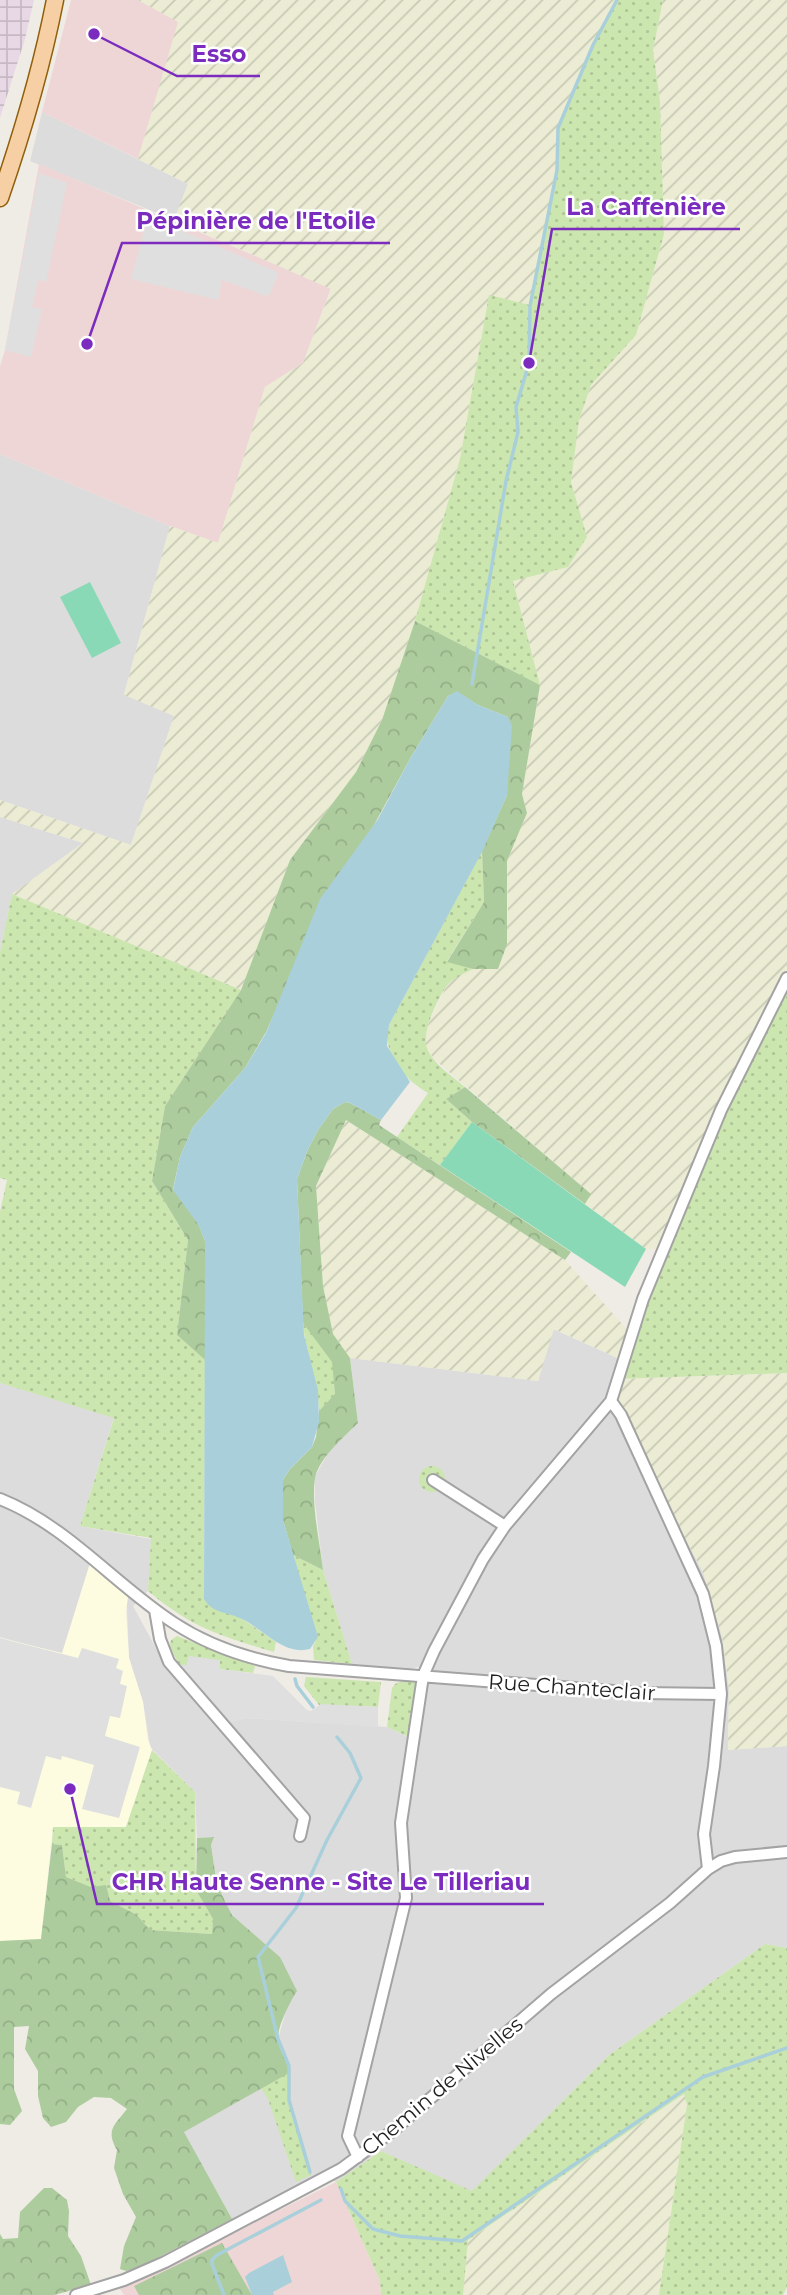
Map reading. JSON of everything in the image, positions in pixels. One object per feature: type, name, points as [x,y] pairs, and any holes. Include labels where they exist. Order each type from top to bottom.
[{"type":"main road","points":[[0,198],[32,93],[55,0]]},
{"type":"street","points":[[358,2157],[348,2136],[405,1898],[401,1823],[423,1676],[483,1559],[505,1526],[611,1401],[643,1299],[721,1110],[787,978]]},
{"type":"street","points":[[611,1401],[621,1415],[704,1594],[716,1646],[721,1694],[704,1834],[708,1869]]},
{"type":"street","points":[[433,1479],[505,1526]]},
{"type":"street","name":"Rue Chanteclair","points":[[0,1499],[47,1522],[155,1610],[197,1637],[261,1661],[289,1666],[640,1693],[721,1694]]},
{"type":"street","points":[[155,1610],[160,1639],[169,1662],[304,1818],[300,1836]]},
{"type":"street","name":"Chemin de Nivelles","points":[[76,2295],[124,2280],[165,2262],[321,2181],[395,2129],[551,1994],[670,1903],[708,1869],[735,1857],[787,1852]]},
{"type":"shaded area","points":[[0,0],[34,0],[25,39],[0,118]]},
{"type":"shaded area","points":[[71,0],[138,0],[179,22],[138,159],[42,112]]},
{"type":"shaded area","points":[[138,0],[617,0],[593,45],[558,128],[557,170],[530,306],[489,296],[460,459],[415,621],[382,720],[356,772],[290,860],[241,990],[12,894],[83,843],[0,817],[0,800],[131,845],[174,716],[124,695],[170,526],[218,543],[265,387],[303,363],[331,289],[174,220],[188,184],[138,159],[178,22]]},
{"type":"shaded area","points":[[663,0],[787,0],[787,991],[725,1112],[666,1249],[646,1249],[585,1204],[590,1193],[434,1059],[426,1047],[424,1033],[446,987],[456,977],[473,969],[498,969],[508,913],[507,861],[527,813],[522,794],[540,685],[513,581],[568,567],[587,537],[571,482],[579,420],[591,385],[636,335],[664,234],[660,101],[653,50]]},
{"type":"shaded area","points":[[42,112],[188,184],[174,220],[30,161]]},
{"type":"shaded area","points":[[39,164],[331,288],[303,363],[265,387],[218,543],[170,526],[0,454],[0,366]]},
{"type":"shaded area","points":[[39,173],[67,183],[46,282],[38,280],[32,307],[42,309],[31,357],[5,350]]},
{"type":"shaded area","points":[[148,216],[277,272],[270,294],[266,296],[222,280],[218,300],[131,279]]},
{"type":"shaded area","points":[[0,454],[170,526],[124,694],[174,716],[131,845],[0,800]]},
{"type":"shaded area","points":[[0,817],[83,843],[12,894],[0,952]]},
{"type":"shaded area","points":[[346,1120],[565,1260],[632,1335],[624,1361],[554,1329],[538,1381],[350,1358],[333,1334],[323,1286],[316,1186]]},
{"type":"shaded area","points":[[553,1329],[624,1361],[611,1402],[703,1572],[722,1637],[729,1689],[728,1750],[787,1746],[787,1948],[765,1944],[609,2055],[472,2192],[381,2151],[336,2182],[324,2175],[232,2219],[183,2132],[237,2101],[288,2064],[278,2039],[288,2004],[280,1957],[232,1915],[217,1885],[211,1845],[213,1837],[197,1838],[195,1792],[150,1747],[143,1702],[129,1658],[127,1607],[62,1654],[0,1637],[0,1383],[114,1417],[80,1526],[151,1539],[148,1591],[133,1606],[164,1663],[220,1730],[233,1721],[247,1718],[387,1727],[408,1737],[419,1667],[409,1669],[352,1664],[323,1570],[315,1501],[315,1476],[330,1450],[358,1423],[350,1358],[538,1381]]},
{"type":"shaded area","points":[[787,1373],[787,1746],[728,1750],[729,1689],[722,1637],[703,1572],[611,1401],[616,1379]]},
{"type":"shaded area","points":[[90,1563],[128,1597],[126,1612],[129,1658],[143,1702],[152,1750],[126,1827],[53,1828],[41,1939],[0,1941],[0,1638],[62,1653]]},
{"type":"shaded area","points":[[0,1638],[78,1658],[82,1648],[119,1659],[116,1668],[123,1671],[120,1684],[127,1686],[120,1718],[110,1716],[105,1736],[140,1747],[119,1818],[82,1809],[94,1765],[62,1756],[61,1760],[46,1756],[31,1808],[17,1804],[20,1792],[0,1787]]},
{"type":"shaded area","points":[[189,1656],[220,1660],[220,1669],[273,1676],[307,1710],[311,1711],[321,1704],[378,1707],[378,1727],[247,1718],[233,1721],[220,1730],[164,1663],[187,1665]]},
{"type":"shaded area","points":[[685,2094],[687,2105],[659,2295],[463,2295],[468,2240]]},
{"type":"shaded area","points":[[336,2182],[380,2281],[381,2295],[124,2295],[120,2289]]},
{"type":"green space","points":[[617,0],[663,0],[653,50],[660,101],[664,234],[636,335],[591,385],[579,420],[571,482],[587,537],[568,567],[513,581],[540,685],[415,621],[460,459],[489,295],[530,305],[557,170],[558,128],[593,45]]},
{"type":"green space","points":[[90,582],[121,643],[92,658],[60,597]]},
{"type":"green space","points":[[415,621],[540,685],[522,794],[527,813],[507,861],[507,944],[498,969],[473,969],[447,962],[484,902],[482,851],[507,795],[508,717],[478,705],[457,692],[448,696],[411,757],[289,981],[266,1032],[245,1068],[193,1127],[180,1157],[173,1189],[198,1223],[205,1241],[205,1360],[177,1335],[188,1240],[152,1181],[165,1106],[241,990],[290,860],[356,772],[382,720]]},
{"type":"green space","points":[[482,851],[484,902],[447,961],[473,969],[446,987],[434,1008],[426,1034],[427,1048],[434,1059],[465,1087],[446,1099],[472,1122],[440,1165],[397,1137],[428,1093],[396,1065],[389,1047],[389,1025]]},
{"type":"green space","points":[[12,894],[241,990],[165,1106],[152,1181],[188,1240],[177,1335],[205,1360],[204,1586],[241,1618],[276,1642],[274,1652],[238,1641],[193,1622],[148,1591],[151,1538],[80,1526],[114,1418],[0,1383],[0,1212],[7,1180],[0,1178],[0,952]]},
{"type":"green space","points":[[787,991],[787,1373],[616,1379],[725,1112]]},
{"type":"green space","points":[[465,1087],[591,1194],[585,1204],[472,1122],[446,1099]]},
{"type":"green space","points":[[345,1102],[381,1120],[379,1125],[571,1252],[565,1260],[346,1120],[316,1186],[323,1286],[333,1334],[350,1358],[358,1423],[321,1463],[315,1478],[315,1512],[323,1570],[293,1555],[283,1520],[283,1480],[312,1447],[319,1411],[335,1394],[332,1362],[303,1323],[297,1179],[318,1130],[333,1109]]},
{"type":"green space","points":[[472,1122],[646,1249],[625,1287],[440,1165]]},
{"type":"green space","points":[[303,1323],[333,1362],[335,1395],[319,1411],[306,1345]]},
{"type":"green space","points":[[432,1466],[441,1470],[445,1479],[441,1488],[432,1492],[423,1488],[419,1479],[423,1470]]},
{"type":"green space","points":[[293,1555],[323,1570],[352,1664],[314,1660],[313,1646],[316,1641]]},
{"type":"green space","points":[[177,1636],[255,1666],[253,1673],[219,1669],[189,1657],[187,1665],[179,1665],[170,1646],[171,1640]]},
{"type":"green space","points":[[306,1677],[381,1682],[378,1707],[319,1705],[304,1686]]},
{"type":"green space","points":[[402,1681],[418,1682],[409,1737],[387,1727],[392,1688]]},
{"type":"green space","points":[[152,1750],[195,1792],[196,1890],[213,1919],[212,1934],[150,1930],[137,1915],[91,1887],[66,1877],[62,1845],[52,1844],[53,1827],[126,1827]]},
{"type":"green space","points":[[214,1837],[211,1845],[217,1885],[232,1915],[280,1957],[297,1991],[284,2015],[278,2035],[289,2073],[184,2132],[232,2219],[138,2268],[126,2271],[120,2269],[124,2246],[136,2217],[123,2194],[114,2168],[117,2150],[112,2132],[115,2123],[127,2109],[111,2098],[94,2097],[78,2107],[66,2122],[51,2127],[43,2118],[38,2096],[38,2071],[25,2049],[29,2026],[14,2027],[14,2089],[22,2111],[10,2125],[0,2124],[0,1941],[41,1939],[52,1844],[62,1845],[66,1877],[91,1887],[106,1885],[110,1901],[137,1915],[150,1930],[212,1934],[213,1919],[196,1890],[197,1838]]},
{"type":"green space","points":[[765,1944],[787,1948],[787,2287],[783,2295],[659,2295],[687,2105],[684,2094],[468,2240],[463,2295],[381,2295],[380,2281],[336,2182],[381,2151],[472,2191],[609,2055]]},
{"type":"green space","points":[[289,2073],[289,2100],[311,2175],[296,2182],[268,2099],[261,2088]]},
{"type":"green space","points":[[44,2188],[52,2188],[67,2200],[68,2236],[81,2256],[91,2285],[54,2295],[0,2295],[0,2234],[3,2239],[18,2238],[20,2212]]},
{"type":"green space","points":[[222,2243],[252,2295],[139,2295],[134,2286]]},
{"type":"water","points":[[457,691],[478,705],[508,717],[512,726],[507,795],[482,852],[389,1025],[387,1046],[410,1082],[381,1120],[350,1103],[345,1102],[333,1109],[308,1149],[297,1179],[304,1335],[318,1390],[319,1422],[312,1447],[283,1480],[283,1520],[318,1637],[310,1649],[291,1649],[250,1623],[216,1610],[204,1599],[205,1241],[198,1224],[173,1190],[180,1157],[193,1127],[245,1068],[266,1033],[320,899],[378,819],[448,696]]},
{"type":"water","points":[[283,2255],[292,2282],[273,2292],[274,2295],[252,2295],[245,2277]]},
{"type":"waterway","points":[[472,684],[506,481],[518,432],[516,407],[529,363],[530,306],[557,170],[558,128],[593,45],[617,0]]},
{"type":"waterway","points":[[295,1679],[297,1686],[313,1707]]},
{"type":"waterway","points":[[310,2172],[289,2100],[289,2066],[278,2039],[258,1957],[296,1908],[327,1840],[361,1778],[350,1753],[337,1737]]},
{"type":"waterway","points":[[341,2189],[345,2201],[373,2229],[400,2236],[462,2241],[703,2077],[787,2048]]},
{"type":"waterway","points":[[224,2295],[212,2264],[217,2255],[321,2200]]},
{"type":"place","name":"Esso","points":[[94,34]]},
{"type":"place","name":"Pépinière de l'Etoile","points":[[87,344]]},
{"type":"place","name":"La Caffenière","points":[[529,363]]},
{"type":"place","name":"CHR Haute Senne - Site Le Tilleriau","points":[[70,1789]]}]
